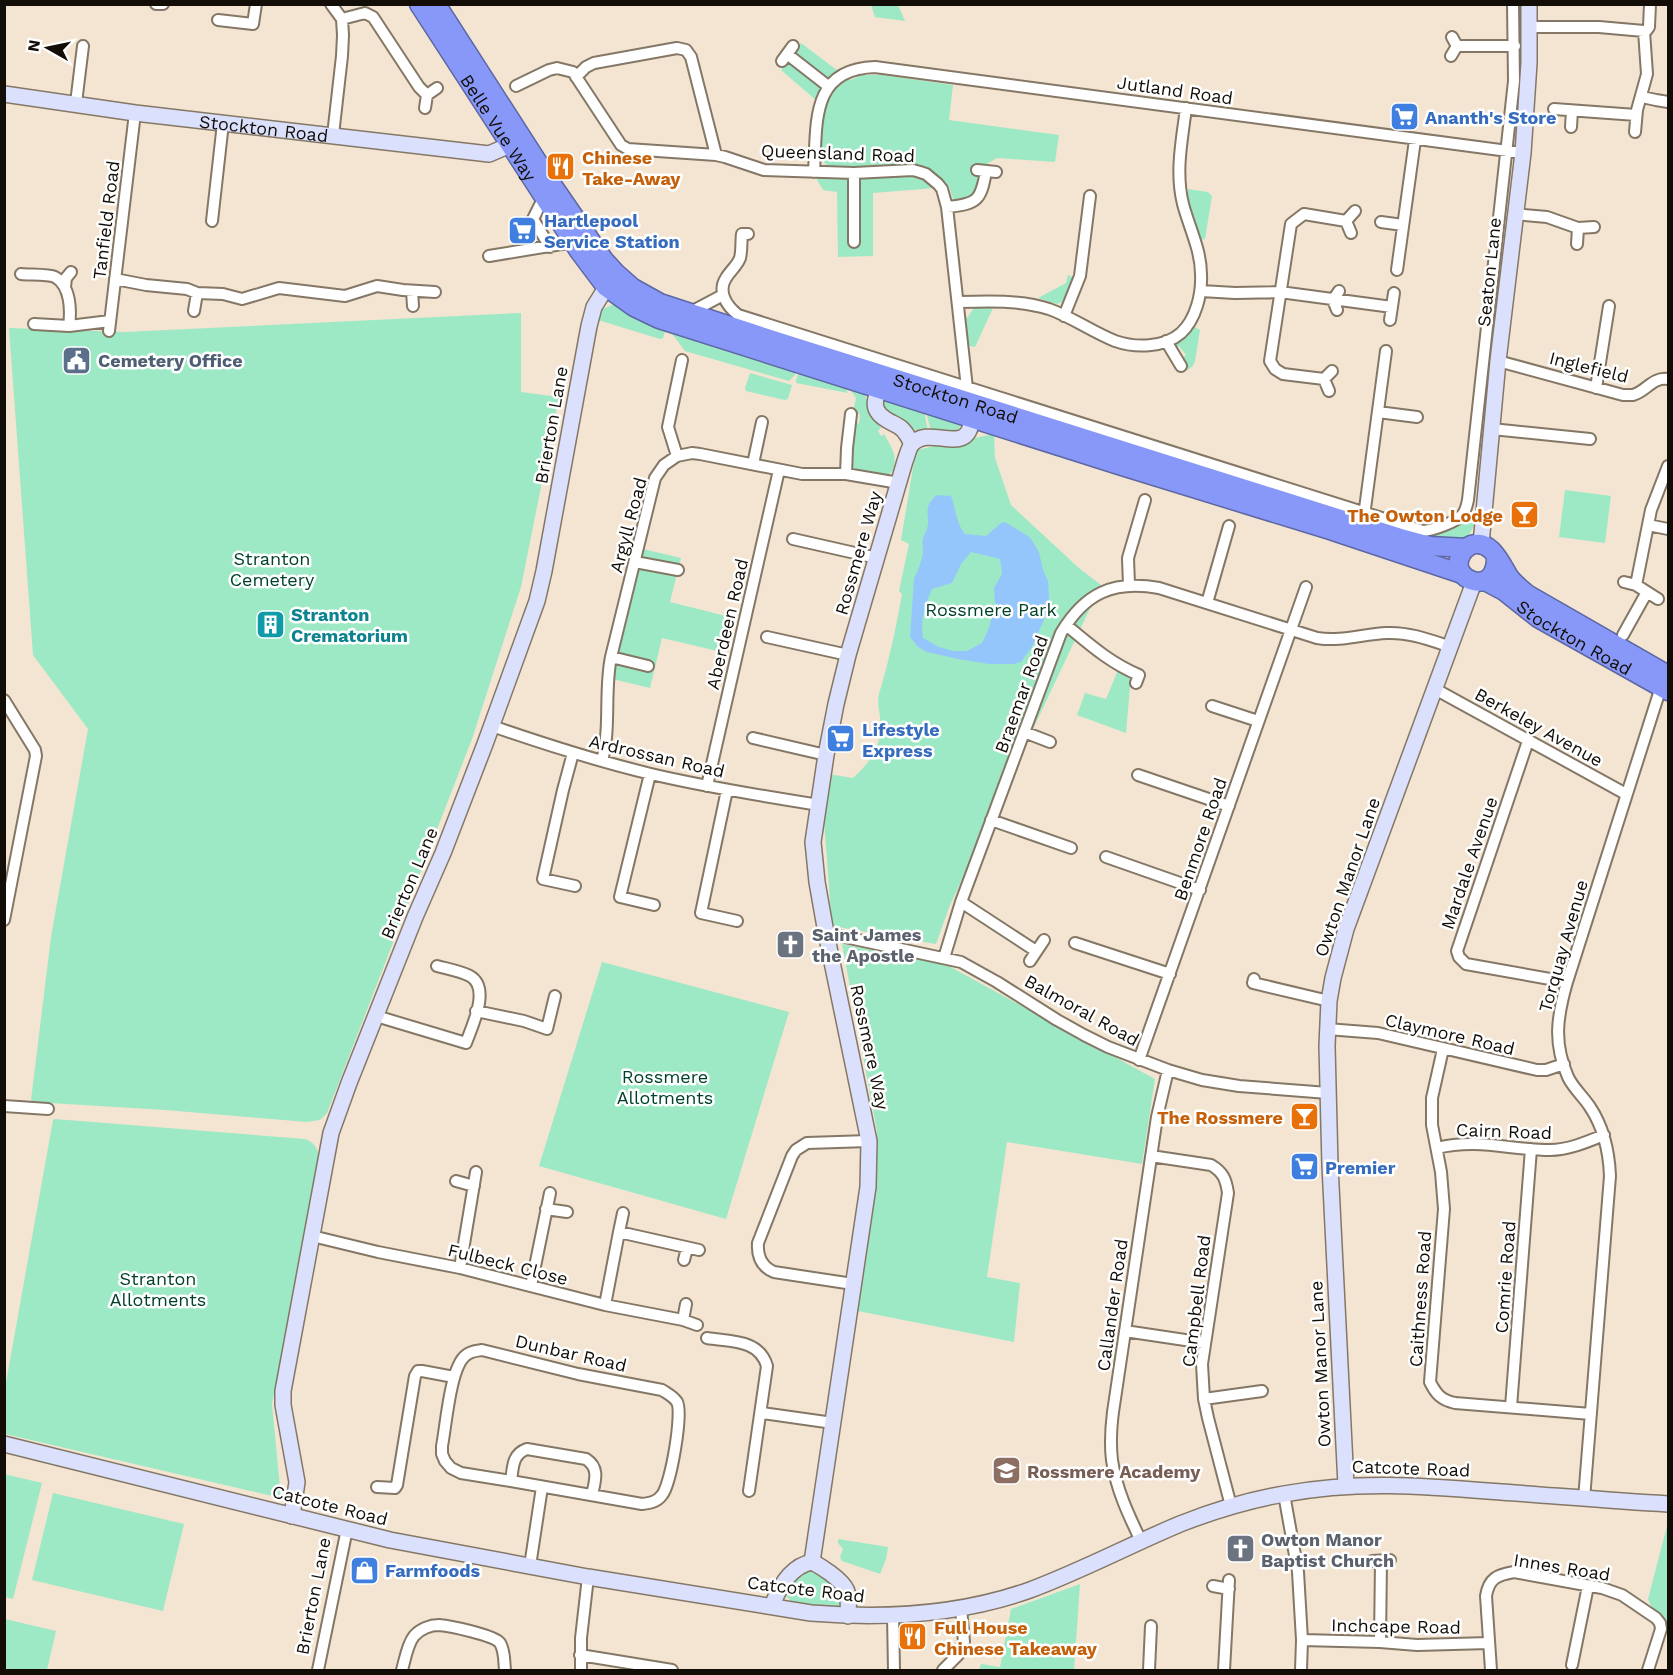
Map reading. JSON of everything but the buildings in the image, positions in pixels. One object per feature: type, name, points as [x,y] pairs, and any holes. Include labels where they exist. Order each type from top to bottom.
[{"type":"highway","name":"Belle Vue Way","points":[[419,4],[515,138],[544,197],[576,247]]},
{"type":"highway","name":"Stockton Road","points":[[436,4],[515,138],[593,246],[611,280],[689,313],[770,340],[884,383],[970,403],[1474,579],[1504,591],[1538,618],[1666,684]]},
{"type":"highway","name":"Stockton Road","points":[[576,247],[611,280],[634,307],[652,316],[770,340]]},
{"type":"highway","name":"Stockton Road","points":[[970,403],[1005,407],[1363,519],[1430,546],[1459,548],[1474,546]]},
{"type":"highway","points":[[1474,546],[1493,551],[1497,568],[1491,577],[1474,579],[1459,566],[1461,553],[1474,546]]},
{"type":"highway","name":"Stockton Road","points":[[1496,557],[1511,579],[1527,594],[1666,684]]},
{"type":"street","points":[[156,4],[163,4]]},
{"type":"street","points":[[218,20],[253,24],[256,4]]},
{"type":"street","points":[[331,4],[342,19],[342,56],[333,135]]},
{"type":"street","name":"Seaton Lane","points":[[1460,517],[1465,512],[1468,500],[1514,81],[1513,4]]},
{"type":"street","name":"Seaton Lane","points":[[1474,546],[1492,429],[1522,153],[1529,63],[1529,4]]},
{"type":"street","points":[[1529,27],[1599,27],[1646,31],[1649,27],[1650,4]]},
{"type":"street","points":[[342,19],[365,13],[373,18],[419,87],[427,95]]},
{"type":"street","points":[[1635,132],[1636,115],[1647,74],[1644,31]]},
{"type":"street","points":[[76,103],[83,46]]},
{"type":"street","points":[[1453,46],[1515,46]]},
{"type":"street","points":[[516,86],[557,68],[573,72],[576,77],[594,63],[677,48],[686,50],[691,57],[716,155]]},
{"type":"street","points":[[787,54],[828,86],[819,106],[814,172]]},
{"type":"street","name":"Jutland Road","points":[[828,86],[851,70],[875,67],[1522,153]]},
{"type":"street","name":"Queensland Road","points":[[576,77],[621,145],[628,149],[716,155],[764,170],[814,172],[913,170],[938,184],[942,189],[947,207],[970,403]]},
{"type":"street","points":[[533,78],[539,89]]},
{"type":"street","points":[[425,108],[427,95],[437,88]]},
{"type":"street","name":"Stockton Road","points":[[4,94],[135,113],[489,154],[497,152],[515,138]]},
{"type":"street","points":[[1642,97],[1668,102]]},
{"type":"street","points":[[959,302],[1018,303],[1050,310],[1115,341],[1138,346],[1166,341],[1180,333],[1197,305],[1201,291],[1201,263],[1183,202],[1179,174],[1186,108]]},
{"type":"street","points":[[1554,109],[1636,115]]},
{"type":"street","points":[[1571,127],[1572,111]]},
{"type":"street","name":"Tanfield Road","points":[[69,326],[109,326],[135,113]]},
{"type":"street","points":[[212,221],[223,123]]},
{"type":"street","points":[[1397,270],[1415,140]]},
{"type":"street","points":[[947,207],[974,202],[980,195],[986,171]]},
{"type":"street","points":[[854,172],[854,242]]},
{"type":"street","points":[[1064,316],[1080,276],[1090,196]]},
{"type":"street","points":[[544,197],[533,219],[550,247]]},
{"type":"street","points":[[1346,221],[1355,211]]},
{"type":"street","points":[[1329,391],[1328,375],[1283,374],[1275,369],[1270,361],[1291,224],[1304,214],[1346,221]]},
{"type":"street","points":[[1514,214],[1547,217],[1578,228],[1594,227]]},
{"type":"street","points":[[1346,221],[1351,233]]},
{"type":"street","points":[[1381,222],[1403,225]]},
{"type":"street","points":[[1577,244],[1578,228]]},
{"type":"street","points":[[748,234],[742,234],[740,259],[726,278],[723,295],[730,309],[770,340]]},
{"type":"street","points":[[489,256],[550,247],[576,247]]},
{"type":"street","points":[[64,287],[66,278],[71,272]]},
{"type":"street","points":[[21,274],[54,277],[64,287],[71,309],[69,326],[34,324]]},
{"type":"street","points":[[115,279],[187,289],[197,293],[223,294],[242,300],[279,288],[345,296],[377,286],[435,292]]},
{"type":"street","name":"Brierton Lane","points":[[292,1516],[297,1482],[283,1405],[283,1391],[331,1133],[492,726],[541,587],[589,326],[594,307],[611,280]]},
{"type":"street","points":[[412,291],[413,306]]},
{"type":"street","points":[[1201,291],[1280,292],[1392,307]]},
{"type":"street","points":[[194,311],[197,293]]},
{"type":"street","points":[[1390,320],[1394,293]]},
{"type":"street","points":[[689,313],[723,295]]},
{"type":"street","points":[[1596,388],[1610,333],[1609,306]]},
{"type":"street","name":"Stockton Road","points":[[770,340],[970,403]]},
{"type":"street","points":[[1166,341],[1181,366]]},
{"type":"street","points":[[1363,519],[1386,351]]},
{"type":"street","points":[[682,360],[668,428],[677,456],[700,454],[779,470],[816,475],[846,474],[899,483]]},
{"type":"street","name":"Inglefield","points":[[1498,361],[1623,395],[1632,395],[1661,378],[1668,379]]},
{"type":"street","points":[[884,383],[875,404],[879,414],[899,426],[912,444],[926,437],[958,438],[966,434],[971,429],[970,403]]},
{"type":"street","points":[[1378,412],[1417,417]]},
{"type":"street","points":[[846,474],[851,414]]},
{"type":"street","points":[[753,464],[762,422]]},
{"type":"street","points":[[1492,429],[1590,438]]},
{"type":"street","name":"Rossmere Way","points":[[812,1562],[868,1187],[869,1141],[826,933],[813,842],[826,755],[848,655],[912,444]]},
{"type":"street","name":"Argyll Road","points":[[602,761],[608,732],[608,681],[611,657],[655,478],[664,465],[677,456]]},
{"type":"street","points":[[1636,585],[1651,510],[1668,466]]},
{"type":"street","name":"Aberdeen Road","points":[[707,786],[779,470]]},
{"type":"street","points":[[1129,585],[1128,558],[1145,500]]},
{"type":"street","name":"Stockton Road","points":[[1363,519],[1423,531],[1432,530],[1460,517]]},
{"type":"street","points":[[1648,525],[1668,529]]},
{"type":"street","points":[[1207,603],[1229,526]]},
{"type":"street","points":[[793,539],[877,558]]},
{"type":"street","points":[[635,562],[678,570]]},
{"type":"street","name":"Owton Manor Lane","points":[[1346,1485],[1330,1166],[1327,1029],[1329,1001],[1346,929],[1474,579]]},
{"type":"street","points":[[1624,582],[1636,585],[1658,599]]},
{"type":"street","name":"Braemar Road","points":[[944,958],[961,902],[1061,633],[1076,611],[1088,600],[1109,589],[1129,585],[1159,588],[1317,638],[1337,640],[1401,633],[1451,647]]},
{"type":"street","name":"Benmore Road","points":[[1139,1060],[1306,586]]},
{"type":"street","points":[[1623,635],[1647,592]]},
{"type":"street","points":[[1066,624],[1105,657],[1121,668],[1139,675]]},
{"type":"street","points":[[767,637],[848,655]]},
{"type":"street","points":[[611,657],[648,666]]},
{"type":"street","name":"Torquay Avenue","points":[[1584,1499],[1610,1176],[1604,1135],[1597,1118],[1568,1078],[1557,1036],[1559,1009],[1626,794],[1666,684]]},
{"type":"street","name":"Berkeley Avenue","points":[[1435,688],[1626,794]]},
{"type":"street","points":[[4,700],[35,750],[36,756],[4,920]]},
{"type":"street","points":[[1212,706],[1258,721]]},
{"type":"street","name":"Ardrossan Road","points":[[492,726],[573,753],[650,774],[727,790],[819,805]]},
{"type":"street","points":[[1024,732],[1050,742]]},
{"type":"street","points":[[753,738],[826,755]]},
{"type":"street","name":"Mardale Avenue","points":[[1528,741],[1457,951],[1458,957],[1466,964],[1567,982]]},
{"type":"street","points":[[573,753],[543,879],[575,886]]},
{"type":"street","points":[[650,774],[620,897],[654,905]]},
{"type":"street","points":[[1138,775],[1229,806]]},
{"type":"street","points":[[727,790],[701,913],[737,921]]},
{"type":"street","points":[[991,820],[1071,848]]},
{"type":"street","points":[[1106,857],[1200,890]]},
{"type":"street","points":[[961,902],[1033,956],[1044,940]]},
{"type":"street","name":"Balmoral Road","points":[[826,933],[961,962],[1056,1020],[1108,1047],[1168,1070],[1202,1080],[1239,1086],[1328,1093]]},
{"type":"street","points":[[1075,943],[1170,974]]},
{"type":"street","points":[[376,1016],[466,1043],[480,993],[478,984],[466,975],[437,966]]},
{"type":"street","points":[[1254,979],[1253,983],[1329,1001]]},
{"type":"street","points":[[476,1011],[524,1021],[547,1029],[555,996]]},
{"type":"street","name":"Claymore Road","points":[[1327,1029],[1378,1033],[1537,1070],[1546,1070],[1564,1064]]},
{"type":"street","name":"Caithness Road","points":[[1443,1048],[1432,1098],[1432,1125],[1443,1189],[1443,1209],[1430,1382],[1435,1393],[1450,1402],[1591,1414]]},
{"type":"street","name":"Callander Road","points":[[1141,1541],[1121,1496],[1112,1460],[1111,1436],[1156,1117],[1168,1070]]},
{"type":"street","points":[[4,1106],[48,1108]]},
{"type":"street","name":"Cairn Road","points":[[1437,1148],[1475,1143],[1551,1150],[1576,1145],[1604,1135]]},
{"type":"street","points":[[853,1284],[774,1272],[760,1261],[758,1243],[796,1150],[807,1143],[869,1141]]},
{"type":"street","name":"Comrie Road","points":[[1511,1407],[1531,1149]]},
{"type":"street","name":"Campbell Road","points":[[1151,1156],[1211,1165],[1225,1176],[1228,1193],[1202,1364],[1204,1399],[1231,1506]]},
{"type":"street","points":[[460,1268],[476,1172]]},
{"type":"street","points":[[456,1181],[474,1186]]},
{"type":"street","points":[[531,1286],[550,1193]]},
{"type":"street","points":[[546,1209],[567,1212]]},
{"type":"street","points":[[605,1305],[622,1213]]},
{"type":"street","points":[[619,1233],[699,1250]]},
{"type":"street","name":"Fulbeck Close","points":[[312,1236],[460,1268],[605,1305],[697,1325]]},
{"type":"street","points":[[684,1260],[687,1248]]},
{"type":"street","points":[[682,1320],[686,1304]]},
{"type":"street","points":[[1125,1331],[1205,1343]]},
{"type":"street","points":[[707,1338],[752,1345],[763,1356],[767,1366],[749,1491]]},
{"type":"street","name":"Dunbar Road","points":[[482,1350],[578,1374],[662,1390],[678,1404],[680,1417],[669,1479],[666,1490],[654,1502],[642,1504],[511,1480],[461,1473],[451,1468],[445,1461],[442,1446],[456,1368],[465,1356],[473,1351],[482,1350]]},
{"type":"street","points":[[377,1487],[395,1488],[397,1485],[415,1376],[418,1371],[454,1377]]},
{"type":"street","points":[[1204,1399],[1262,1390]]},
{"type":"street","points":[[762,1413],[833,1423]]},
{"type":"street","name":"Catcote Road","points":[[4,1444],[292,1516],[431,1548],[588,1577],[811,1613],[848,1616],[893,1616],[962,1608],[1000,1599],[1030,1590],[1181,1524],[1231,1506],[1284,1494],[1346,1485],[1420,1485],[1668,1504]]},
{"type":"street","points":[[511,1480],[515,1459],[527,1449],[586,1459],[595,1469],[592,1495]]},
{"type":"street","points":[[530,1566],[542,1487]]},
{"type":"street","points":[[1284,1494],[1298,1572],[1302,1640],[1301,1671]]},
{"type":"street","name":"Brierton Lane","points":[[318,1671],[346,1529]]},
{"type":"street","points":[[1380,1642],[1381,1561]]},
{"type":"street","points":[[772,1606],[784,1581],[806,1563],[812,1562],[842,1582],[848,1595],[848,1616]]},
{"type":"street","name":"Innes Road","points":[[1491,1671],[1486,1596],[1490,1582],[1503,1574],[1514,1572],[1602,1588],[1622,1595],[1649,1612],[1660,1623],[1661,1629],[1648,1671]]},
{"type":"street","points":[[581,1671],[580,1638],[588,1577]]},
{"type":"street","points":[[1213,1586],[1229,1585],[1224,1671]]},
{"type":"street","points":[[1572,1665],[1588,1586]]},
{"type":"street","points":[[943,1671],[958,1655],[964,1642],[962,1608]]},
{"type":"street","points":[[893,1616],[894,1671]]},
{"type":"street","points":[[402,1671],[409,1645],[414,1636],[420,1630],[438,1625],[493,1637],[501,1644],[505,1671]]},
{"type":"street","points":[[1149,1671],[1150,1626]]},
{"type":"street","name":"Inchcape Road","points":[[1302,1640],[1417,1645],[1489,1643]]},
{"type":"street","points":[[580,1655],[672,1671]]},
{"type":"green space","points":[[871,5],[898,5],[905,21],[875,17]]},
{"type":"green space","points":[[801,43],[850,80],[863,75],[882,75],[953,85],[949,120],[1059,135],[1055,162],[997,158],[985,165],[977,191],[969,199],[962,201],[954,202],[949,186],[873,193],[873,256],[838,257],[837,192],[823,190],[816,178],[829,167],[819,158],[824,107],[781,70]]},
{"type":"green space","points":[[1188,189],[1208,192],[1212,196],[1205,239],[1201,240],[1187,195]]},
{"type":"green space","points":[[1068,275],[1073,277],[1064,301],[1057,304],[1038,298],[1066,283]]},
{"type":"green space","points":[[614,304],[640,319],[666,329],[663,338],[598,320],[601,310]]},
{"type":"green space","points":[[975,307],[993,308],[974,347],[968,345],[966,319]]},
{"type":"green space","name":"Stranton Cemetery","points":[[521,313],[521,392],[559,397],[521,587],[472,739],[327,1113],[320,1120],[307,1122],[33,1102],[31,1100],[51,937],[88,729],[33,655],[9,328],[125,332]]},
{"type":"green space","points":[[1193,326],[1200,330],[1195,361],[1193,366],[1186,371],[1181,359],[1186,355],[1179,346],[1174,349],[1174,343]]},
{"type":"green space","points":[[670,331],[795,370],[795,375],[789,381],[685,351]]},
{"type":"green space","points":[[799,372],[845,387],[848,393],[796,383]]},
{"type":"green space","points":[[750,373],[792,385],[788,399],[746,391]]},
{"type":"green space","points":[[849,388],[864,392],[872,414],[881,428],[878,431],[881,436],[884,434],[892,449],[895,461],[890,474],[880,475],[850,468],[855,424],[859,423],[860,414],[853,412],[856,398]]},
{"type":"green space","points":[[882,398],[924,411],[928,431],[915,430],[899,421],[883,409]]},
{"type":"green space","points":[[926,412],[962,423],[962,425],[952,432],[931,431]]},
{"type":"green space","name":"Rossmere Park","points":[[994,434],[995,458],[1011,505],[1079,568],[1101,585],[950,905],[936,944],[832,926],[823,808],[828,774],[853,778],[866,765],[878,744],[880,717],[878,697],[902,594],[899,591],[909,544],[901,540],[916,450]]},
{"type":"green space","points":[[1565,490],[1611,496],[1605,543],[1559,537]]},
{"type":"green space","points":[[1466,520],[1475,521],[1464,539],[1459,541],[1431,540],[1433,535]]},
{"type":"green space","points":[[639,548],[681,558],[670,602],[730,617],[722,652],[662,638],[650,688],[608,678]]},
{"type":"green space","points":[[1118,670],[1131,676],[1126,733],[1077,715],[1085,693],[1106,699]]},
{"type":"green space","points":[[842,944],[947,965],[1155,1079],[1142,1164],[1007,1142],[987,1277],[1020,1283],[1014,1342],[858,1311],[877,1131]]},
{"type":"green space","name":"Rossmere Allotments","points":[[602,962],[789,1012],[726,1219],[539,1166]]},
{"type":"green space","name":"Stranton Allotments","points":[[55,1119],[305,1139],[315,1146],[319,1159],[272,1404],[281,1498],[5,1434],[5,1388]]},
{"type":"green space","points":[[4,1474],[42,1483],[13,1599],[5,1597]]},
{"type":"green space","points":[[53,1493],[184,1524],[163,1611],[32,1580]]},
{"type":"green space","points":[[1668,1522],[1668,1624],[1656,1614],[1648,1599]]},
{"type":"green space","points":[[838,1539],[888,1547],[880,1574],[842,1561],[840,1557],[843,1549]]},
{"type":"green space","points":[[812,1566],[842,1590],[844,1601],[840,1609],[794,1604],[786,1596],[786,1588],[790,1581]]},
{"type":"green space","points":[[1080,1584],[1074,1670],[979,1670],[981,1664],[1000,1667],[1011,1609]]},
{"type":"green space","points":[[5,1619],[56,1631],[47,1670],[5,1670]]},
{"type":"water","points":[[937,495],[951,496],[958,521],[965,534],[986,536],[1005,522],[1028,536],[1039,552],[1048,581],[1049,598],[1046,615],[1033,645],[1021,662],[989,664],[958,659],[927,652],[918,647],[910,637],[914,578],[922,558],[923,538],[928,524],[928,508]],"holes":[[[971,552],[1000,559],[1002,574],[994,588],[995,605],[982,643],[967,651],[953,651],[939,647],[923,638],[924,613],[932,589],[952,583],[961,564]]]},
{"type":"place","name":"Ananth's Store","points":[[1404,117]]},
{"type":"place","name":"Chinese Take-Away","points":[[561,167]]},
{"type":"place","name":"Hartlepool Service Station","points":[[523,230]]},
{"type":"place","name":"Cemetery Office","points":[[77,360]]},
{"type":"place","name":"The Owton Lodge","points":[[1524,515]]},
{"type":"place","name":"Stranton Crematorium","points":[[270,624]]},
{"type":"place","name":"Lifestyle Express","points":[[841,739]]},
{"type":"place","name":"Saint James the Apostle","points":[[791,944]]},
{"type":"place","name":"The Rossmere","points":[[1304,1117]]},
{"type":"place","name":"Premier","points":[[1304,1167]]},
{"type":"place","name":"Rossmere Academy","points":[[1006,1471]]},
{"type":"place","name":"Owton Manor Baptist Church","points":[[1240,1549]]},
{"type":"place","name":"Farmfoods","points":[[364,1570]]},
{"type":"place","name":"Full House Chinese Takeaway","points":[[913,1637]]}]
